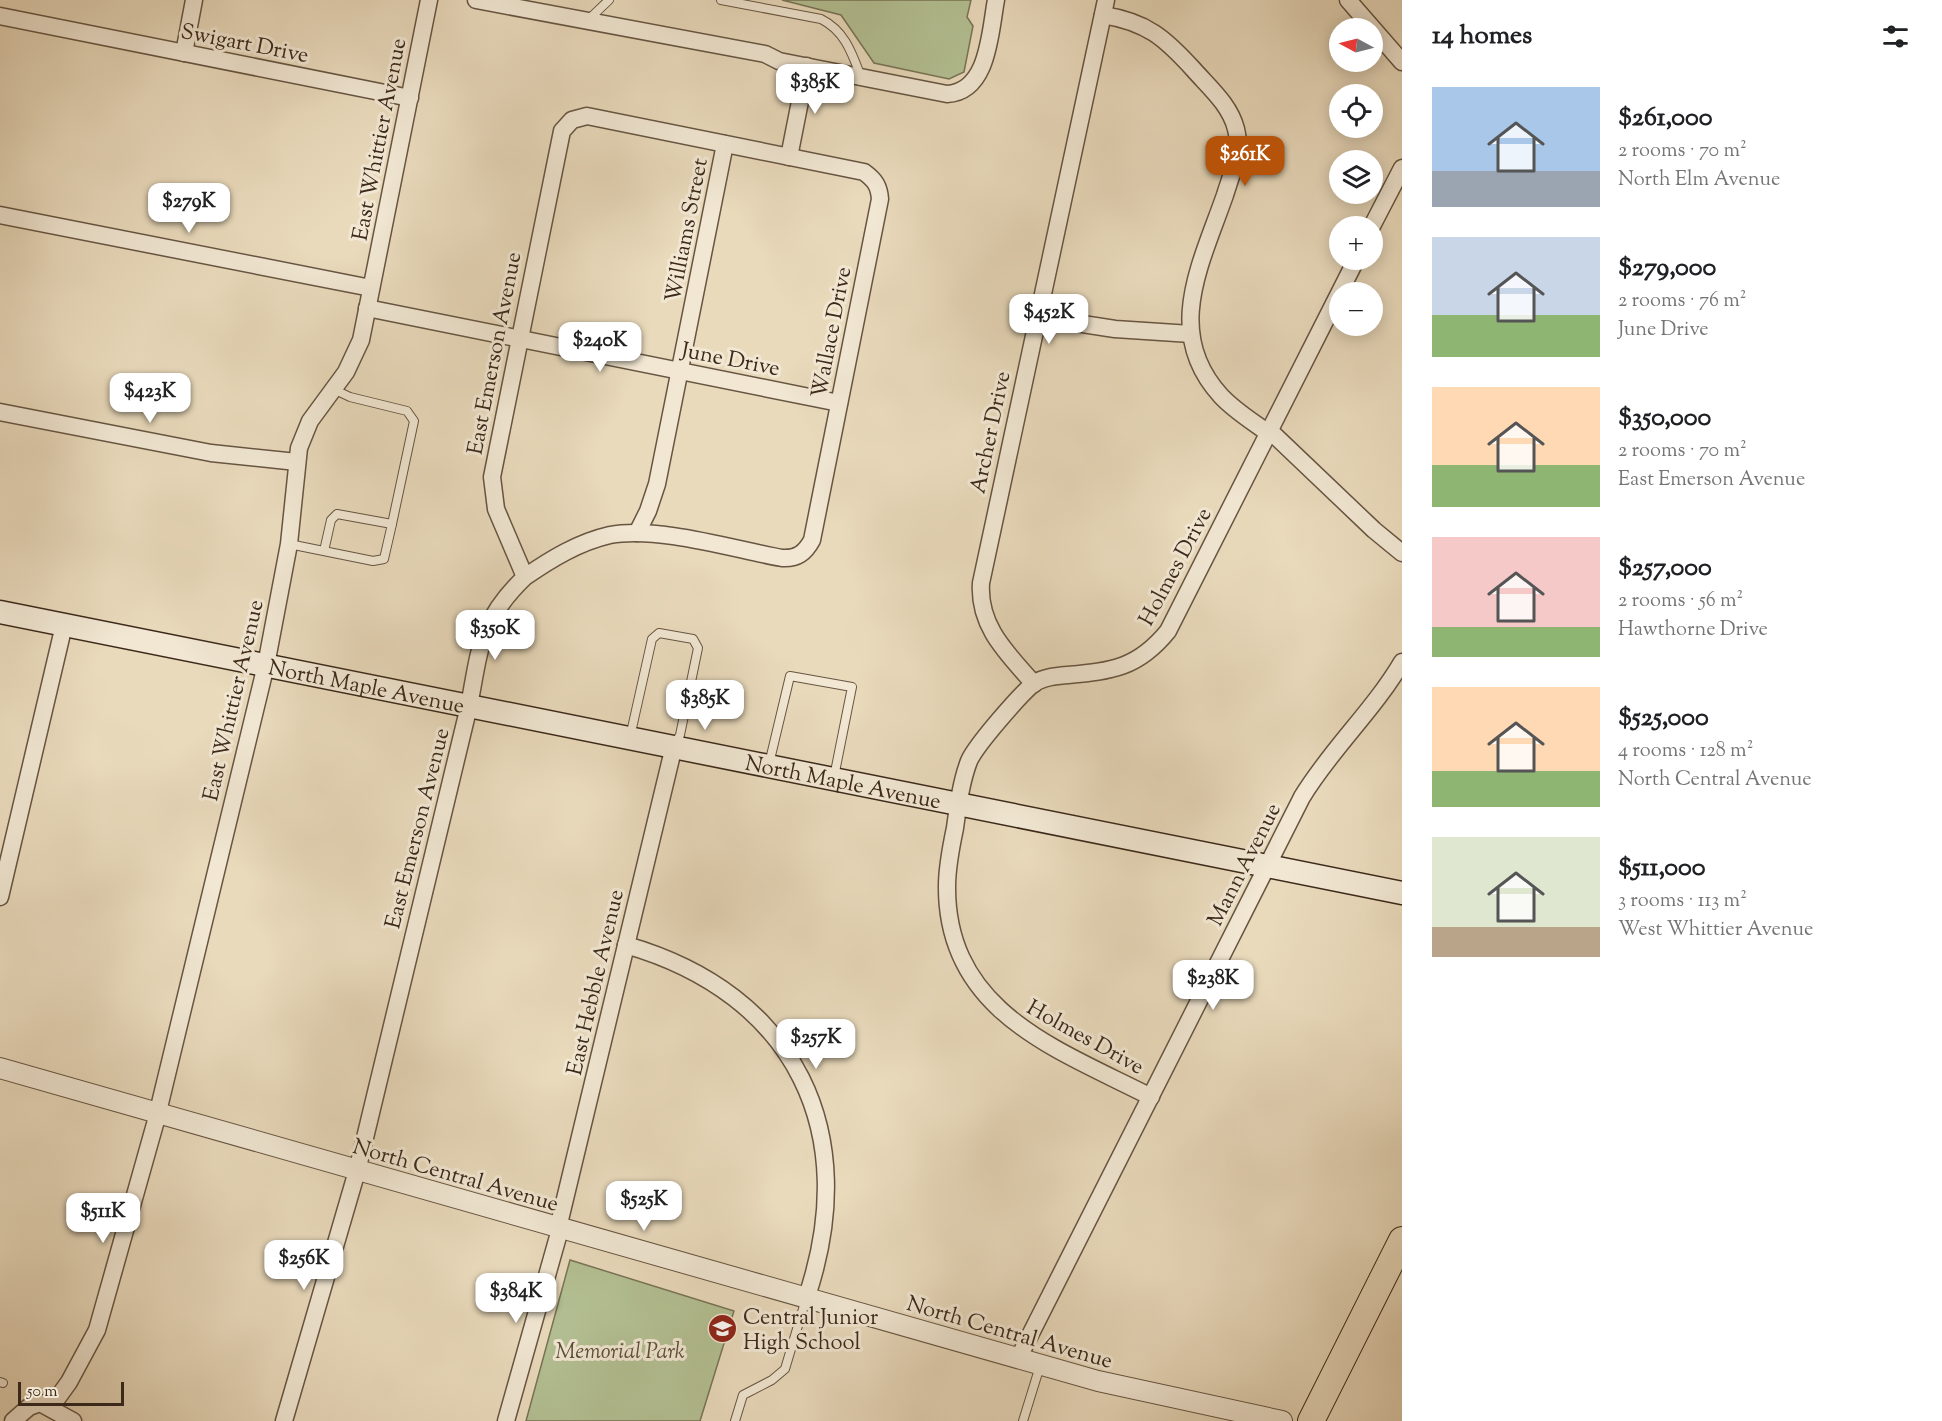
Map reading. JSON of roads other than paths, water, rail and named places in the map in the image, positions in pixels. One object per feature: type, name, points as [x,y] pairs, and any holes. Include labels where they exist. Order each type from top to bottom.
[{"type":"main road","name":"North Maple Avenue","points":[[0,612],[1402,893]]},
{"type":"main road","points":[[1311,1421],[1402,1240]]},
{"type":"street","points":[[184,52],[194,0]]},
{"type":"street","name":"East Whittier Avenue","points":[[51,1407],[69,1382],[97,1330],[157,1113],[266,665],[289,544],[297,462],[304,432],[356,355],[429,0]]},
{"type":"street","points":[[476,0],[765,54],[779,61],[947,94],[968,87],[981,70],[996,0]]},
{"type":"street","points":[[1348,0],[1402,62]]},
{"type":"street","points":[[1105,8],[1167,41],[1223,103],[1237,131],[1234,168],[1191,294],[1191,334],[1197,356],[1214,388],[1232,406],[1269,432],[1374,530],[1402,553]]},
{"type":"street","name":"Archer Drive","points":[[1034,684],[991,632],[983,612],[980,591],[1105,8]]},
{"type":"street","name":"Swigart Drive","points":[[0,16],[410,98]]},
{"type":"street","points":[[789,157],[807,66]]},
{"type":"street","name":"Wallace Drive","points":[[525,577],[572,549],[613,535],[637,533],[668,536],[782,558],[799,555],[812,540],[879,207],[879,191],[875,181],[864,172],[579,117],[566,124],[555,158]]},
{"type":"street","name":"Williams Street","points":[[637,533],[655,490],[725,144]]},
{"type":"street","name":"East Emerson Avenue","points":[[284,1421],[357,1171],[486,630],[494,612],[525,577],[496,509],[492,485],[555,158]]},
{"type":"street","points":[[1377,216],[1402,168]]},
{"type":"street","points":[[0,214],[371,288]]},
{"type":"street","name":"Holmes Drive","points":[[1151,1097],[1027,1034],[997,1009],[975,981],[956,944],[947,904],[948,867],[959,803],[974,753],[1034,684],[1052,676],[1119,668],[1141,657],[1159,642],[1175,619],[1351,270]]},
{"type":"street","name":"June Drive","points":[[367,308],[839,403]]},
{"type":"street","points":[[1037,317],[1115,329],[1191,334]]},
{"type":"street","points":[[0,412],[210,453],[297,462]]},
{"type":"street","points":[[0,897],[64,625]]},
{"type":"street","name":"Mann Avenue","points":[[1018,1359],[1267,865],[1315,776],[1336,748],[1374,706],[1402,662]]},
{"type":"street","name":"East Hebble Avenue","points":[[506,1421],[559,1233],[558,1228],[674,746]]},
{"type":"street","points":[[626,945],[683,965],[733,995],[772,1034],[801,1078],[820,1128],[828,1184],[823,1242],[806,1299]]},
{"type":"street","name":"North Central Avenue","points":[[0,1068],[1018,1359],[1199,1405],[1282,1421]]},
{"type":"street","points":[[13,1421],[29,1407],[40,1402],[73,1421]]},
{"type":"lane","points":[[585,22],[609,0]]},
{"type":"lane","points":[[721,0],[821,20],[836,27],[850,48],[861,77]]},
{"type":"lane","points":[[289,544],[374,561],[384,559],[414,421],[407,411],[350,397],[333,389]]},
{"type":"lane","points":[[324,551],[331,520],[337,514],[392,524]]},
{"type":"lane","points":[[630,737],[652,639],[659,633],[693,639],[698,648],[680,735],[674,746]]},
{"type":"lane","points":[[769,765],[790,676],[852,687],[834,778]]},
{"type":"lane","points":[[735,1421],[743,1395],[772,1380],[785,1369],[806,1299]]},
{"type":"lane","points":[[1023,1421],[1040,1365]]},
{"type":"place","name":"Central Junior High School","points":[[722,1329]]},
{"type":"park label","name":"Memorial Park","points":[[620,1350]]}]
